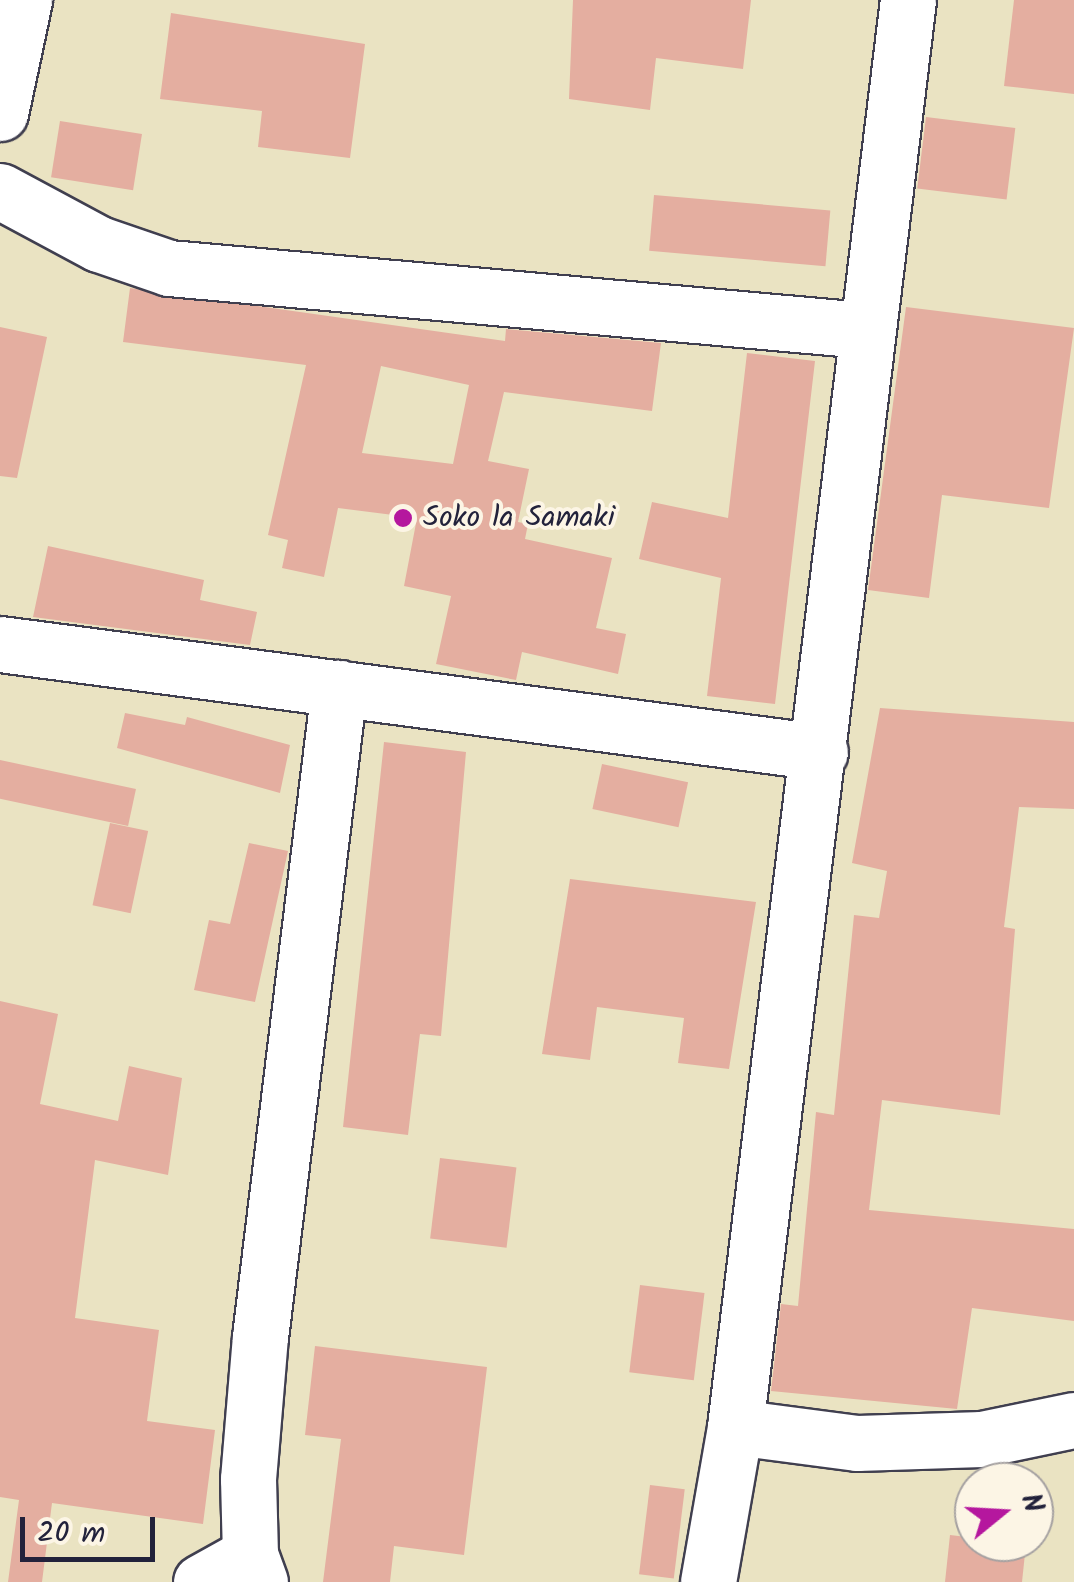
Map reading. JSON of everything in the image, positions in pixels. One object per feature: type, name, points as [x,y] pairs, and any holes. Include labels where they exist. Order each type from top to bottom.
[{"type":"street","points":[[0,113],[24,0]]},
{"type":"street","points":[[708,1582],[735,1427],[820,752],[864,330],[908,0]]},
{"type":"street","points":[[0,191],[99,244],[169,268],[864,330]]},
{"type":"street","points":[[0,644],[820,752]]},
{"type":"street","points":[[201,1582],[255,1568],[260,1337],[339,688]]},
{"type":"street","points":[[735,1427],[857,1443],[982,1438],[1074,1420]]},
{"type":"building","points":[[573,0],[751,0],[743,69],[656,58],[650,110],[569,99]]},
{"type":"building","points":[[1014,0],[1074,0],[1074,94],[1004,86]]},
{"type":"building","points":[[171,13],[365,44],[350,158],[258,147],[262,111],[160,99]]},
{"type":"building","points":[[926,117],[1015,128],[1007,199],[917,188]]},
{"type":"building","points":[[60,121],[142,134],[133,190],[51,177]]},
{"type":"building","points":[[654,195],[830,210],[825,266],[649,251]]},
{"type":"building","points":[[130,288],[505,341],[506,329],[661,343],[652,411],[504,392],[488,461],[529,469],[518,522],[528,524],[525,539],[612,558],[596,628],[626,634],[618,674],[522,652],[516,680],[436,664],[451,596],[404,586],[417,518],[338,508],[324,577],[282,568],[288,540],[268,535],[306,365],[123,342]],"holes":[[[381,366],[469,385],[453,464],[362,453]]]},
{"type":"building","points":[[906,307],[1074,328],[1049,508],[942,495],[929,598],[868,590]]},
{"type":"building","points":[[0,327],[47,337],[17,478],[0,476]]},
{"type":"building","points":[[747,353],[815,361],[775,704],[707,696],[721,578],[639,559],[652,502],[728,518]]},
{"type":"building","points":[[48,546],[204,580],[200,600],[257,612],[250,645],[33,617]]},
{"type":"building","points":[[880,708],[1074,722],[1074,809],[1019,807],[1004,927],[1015,929],[1000,1115],[882,1100],[869,1210],[1074,1229],[1074,1321],[972,1308],[957,1409],[771,1391],[781,1304],[798,1306],[816,1112],[834,1115],[854,915],[879,918],[887,871],[852,863]]},
{"type":"building","points":[[125,713],[185,725],[187,717],[290,745],[280,793],[117,748]]},
{"type":"building","points":[[384,742],[466,752],[441,1036],[420,1034],[408,1135],[343,1127]]},
{"type":"building","points":[[0,760],[136,789],[128,826],[0,799]]},
{"type":"building","points":[[602,764],[688,782],[679,827],[592,809]]},
{"type":"building","points":[[110,823],[148,831],[131,913],[93,905]]},
{"type":"building","points":[[249,843],[288,851],[255,1002],[194,990],[209,920],[230,924]]},
{"type":"building","points":[[570,879],[756,902],[729,1069],[678,1063],[684,1018],[597,1007],[590,1060],[542,1054]]},
{"type":"building","points":[[0,1001],[58,1014],[40,1104],[118,1121],[129,1066],[182,1078],[168,1175],[95,1160],[75,1318],[159,1330],[147,1421],[215,1430],[203,1524],[52,1503],[42,1582],[8,1582],[19,1500],[0,1497]]},
{"type":"building","points":[[440,1158],[516,1167],[507,1248],[430,1238]]},
{"type":"building","points":[[640,1285],[705,1293],[694,1380],[629,1372]]},
{"type":"building","points":[[315,1346],[487,1367],[464,1555],[394,1546],[390,1582],[323,1582],[341,1439],[305,1435]]},
{"type":"building","points":[[650,1485],[685,1489],[674,1579],[639,1574]]},
{"type":"building","points":[[950,1535],[954,1535],[954,1562],[1024,1562],[1022,1582],[945,1582]]},
{"type":"place","name":"Soko la Samaki","points":[[403,518]]}]
